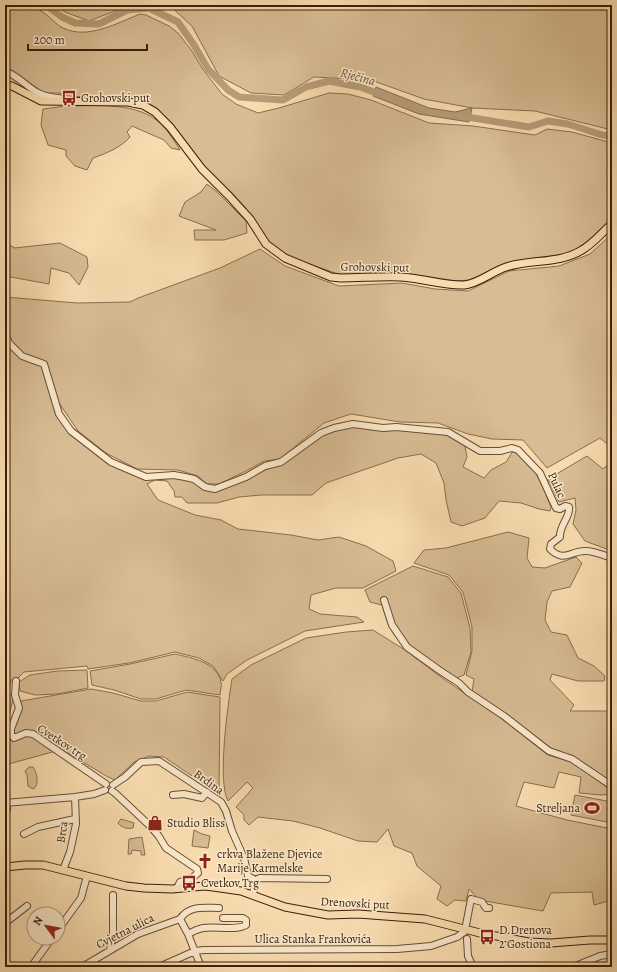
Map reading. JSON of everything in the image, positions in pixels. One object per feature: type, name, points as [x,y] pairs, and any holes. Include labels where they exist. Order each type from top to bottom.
[{"type":"main road","name":"Grohovski put","points":[[5,86],[12,86],[38,100],[64,102],[128,102],[143,106],[155,112],[170,127],[202,169],[230,196],[250,219],[266,244],[285,258],[331,276],[341,278],[402,277],[454,285],[466,285],[482,279],[496,270],[508,266],[559,259],[572,255],[594,242],[612,224]]},
{"type":"main road","name":"Drenovski put","points":[[5,867],[43,865],[126,886],[151,888],[204,886],[241,891],[285,907],[328,915],[358,914],[412,917],[520,940],[561,943],[590,940],[612,940]]},
{"type":"street","points":[[5,71],[12,74],[37,93],[48,97],[60,98],[63,99],[64,102]]},
{"type":"street","name":"Pulac","points":[[5,333],[9,343],[22,356],[44,364],[59,414],[71,431],[111,462],[146,477],[174,475],[194,479],[205,487],[215,489],[246,477],[265,466],[281,462],[321,433],[346,425],[383,428],[396,427],[448,432],[480,451],[500,452],[512,448],[518,450],[537,469],[556,508],[560,509],[567,506],[569,510],[560,532],[560,537],[551,544],[550,549],[562,556],[578,551],[589,551],[612,558]]},
{"type":"street","points":[[384,600],[392,625],[407,647],[459,683],[468,692],[504,716],[549,751],[572,759],[612,786]]},
{"type":"street","name":"Cvetkov trg","points":[[16,681],[15,695],[19,708],[11,729],[11,734],[14,738],[26,733],[33,734],[115,793],[149,825],[158,835],[166,848],[197,869],[198,873],[192,878],[180,882],[177,888]]},
{"type":"street","name":"Brdina","points":[[109,788],[125,777],[141,762],[159,761],[221,802],[226,811],[232,831],[244,858],[248,876],[255,880]]},
{"type":"street","points":[[5,814],[7,809],[6,803],[75,797],[94,794],[109,788]]},
{"type":"street","points":[[173,795],[184,794],[202,798],[207,792]]},
{"type":"street","name":"Brca","points":[[63,870],[70,852],[76,824],[75,797]]},
{"type":"street","points":[[24,834],[38,827],[76,819]]},
{"type":"street","points":[[66,919],[81,898],[87,876]]},
{"type":"street","points":[[253,895],[255,880],[260,878],[327,879]]},
{"type":"street","points":[[110,950],[113,932],[113,895]]},
{"type":"street","points":[[465,929],[471,899],[482,902],[485,907],[489,908]]},
{"type":"street","points":[[5,923],[26,907]]},
{"type":"street","name":"Cvjetna ulica","points":[[82,967],[138,934],[180,919],[183,914],[192,908],[219,908]]},
{"type":"street","points":[[188,934],[194,930],[203,928],[240,927],[246,925],[246,920],[243,918],[223,918]]},
{"type":"street","points":[[180,919],[188,934],[201,967]]},
{"type":"street","name":"Ulica Stanka Frankovića","points":[[159,967],[195,951],[418,948],[436,945],[454,938],[461,934],[465,929]]},
{"type":"street","points":[[467,939],[468,956],[473,967]]},
{"type":"street","points":[[31,967],[46,946]]},
{"type":"street","points":[[573,967],[600,956],[612,954]]},
{"type":"shaded area","points":[[5,5],[23,5],[33,7],[61,27],[82,32],[112,26],[140,14],[146,15],[169,26],[178,33],[222,94],[236,104],[258,113],[329,93],[348,94],[371,100],[429,123],[473,126],[535,135],[547,129],[572,132],[612,143],[612,221],[607,223],[596,235],[571,253],[506,263],[469,280],[457,281],[402,273],[341,275],[286,256],[266,240],[253,218],[243,205],[231,192],[215,180],[162,114],[117,99],[68,96],[60,93],[45,93],[33,87],[13,71],[5,68]]},
{"type":"shaded area","points":[[54,5],[612,5],[612,130],[535,111],[472,108],[424,99],[371,80],[314,77],[284,95],[251,93],[219,76],[192,26],[170,6],[123,8],[89,21],[65,12]]},
{"type":"shaded area","points":[[376,87],[429,108],[455,112],[472,108],[469,122],[419,114],[373,96]]},
{"type":"shaded area","points":[[65,106],[116,106],[142,112],[152,117],[162,125],[180,150],[171,148],[164,140],[132,126],[127,132],[130,137],[126,141],[113,150],[93,158],[87,170],[75,166],[66,156],[66,150],[48,145],[41,125],[43,109]]},
{"type":"shaded area","points":[[207,184],[246,221],[247,233],[224,240],[195,240],[194,230],[216,230],[179,216],[185,202],[201,192]]},
{"type":"shaded area","points":[[612,234],[612,448],[600,438],[547,468],[523,440],[492,439],[468,434],[438,423],[400,422],[351,414],[324,423],[280,459],[264,461],[219,484],[207,484],[198,476],[178,470],[137,469],[106,453],[78,431],[57,400],[52,380],[46,375],[61,420],[128,472],[148,479],[174,477],[194,481],[206,489],[282,464],[322,435],[348,426],[397,429],[449,435],[465,446],[467,457],[463,467],[484,478],[491,470],[506,462],[513,451],[526,460],[532,467],[541,483],[551,507],[550,511],[521,503],[499,501],[485,518],[462,526],[451,522],[444,483],[436,463],[421,454],[398,458],[326,483],[312,495],[261,495],[239,497],[217,503],[187,503],[182,497],[175,497],[174,491],[167,481],[155,480],[147,484],[158,500],[195,515],[221,520],[238,529],[291,535],[318,540],[339,537],[366,546],[393,561],[396,571],[363,588],[336,588],[311,595],[309,609],[320,614],[357,617],[364,622],[305,631],[247,660],[227,674],[223,681],[213,666],[199,658],[175,652],[129,663],[88,669],[87,666],[24,672],[17,679],[11,680],[8,696],[14,695],[5,732],[5,297],[77,303],[130,302],[220,268],[260,249],[285,266],[339,286],[402,283],[435,289],[468,291],[509,271],[559,266],[590,254]]},
{"type":"shaded area","points":[[5,243],[15,248],[60,243],[87,257],[88,267],[79,285],[69,273],[51,268],[49,284],[5,276]]},
{"type":"shaded area","points":[[587,456],[603,469],[612,461],[612,515],[610,519],[612,520],[612,551],[585,541],[573,524],[576,510],[575,498],[559,502],[548,479]]},
{"type":"shaded area","points":[[508,532],[529,538],[527,558],[532,567],[545,568],[576,557],[582,563],[570,587],[552,591],[547,602],[545,620],[551,632],[567,635],[578,658],[594,666],[605,676],[604,681],[578,681],[552,674],[550,680],[574,705],[570,711],[612,711],[612,784],[550,749],[472,692],[474,679],[466,675],[472,651],[472,627],[463,592],[449,575],[414,563],[424,550],[446,548]]},
{"type":"shaded area","points":[[413,566],[448,577],[461,593],[470,628],[471,652],[464,675],[456,678],[395,636],[388,624],[382,605],[370,602],[365,590]]},
{"type":"shaded area","points":[[373,630],[405,650],[502,719],[548,755],[572,762],[612,791],[612,794],[601,795],[579,793],[581,777],[559,772],[554,788],[524,782],[516,806],[567,820],[612,829],[612,900],[594,905],[592,892],[551,893],[543,911],[479,900],[469,889],[466,901],[455,900],[447,906],[437,899],[441,886],[417,866],[412,853],[394,846],[388,829],[377,842],[358,841],[320,828],[293,821],[258,817],[249,825],[244,820],[244,815],[236,807],[253,788],[247,782],[228,801],[223,777],[224,742],[232,679],[251,665],[306,638],[346,632]]},
{"type":"shaded area","points":[[175,654],[196,659],[209,665],[215,670],[219,675],[221,682],[220,695],[186,690],[156,699],[141,699],[114,690],[92,685],[90,671]]},
{"type":"shaded area","points":[[87,670],[88,688],[57,694],[35,695],[20,691],[19,682],[30,675],[57,671]]},
{"type":"shaded area","points":[[91,689],[113,693],[141,701],[156,701],[187,692],[220,697],[219,794],[164,757],[149,756],[134,762],[115,780],[34,733],[15,736],[12,733],[21,709],[21,701]]},
{"type":"shaded area","points":[[5,732],[7,741],[23,736],[32,736],[56,751],[5,765]]},
{"type":"shaded area","points":[[29,767],[33,767],[37,776],[37,785],[33,789],[28,786],[25,771]]},
{"type":"shaded area","name":"Streljana","points":[[575,795],[612,802],[612,823],[571,815]]},
{"type":"shaded area","points":[[121,819],[134,823],[133,828],[121,826],[118,823]]},
{"type":"shaded area","points":[[194,830],[210,836],[208,848],[192,846]]},
{"type":"shaded area","points":[[142,837],[145,855],[141,855],[141,851],[132,850],[131,854],[128,854],[129,839]]},
{"type":"waterway","name":"Rječina","points":[[46,5],[62,17],[75,23],[99,24],[127,10],[149,8],[178,22],[208,69],[228,90],[239,97],[283,100],[306,87],[329,81],[360,87],[382,95]]},
{"type":"waterway","name":"Rječina","points":[[461,116],[529,127],[548,121],[568,124],[602,135],[612,136]]},
{"type":"place","name":"Grohovski put","points":[[69,98]]},
{"type":"place","name":"Streljana","points":[[592,808]]},
{"type":"place","name":"Studio Bliss","points":[[155,823]]},
{"type":"place","name":"crkva Blažene Djevice Marije Karmelske","points":[[205,861]]},
{"type":"place","name":"Cvetkov Trg","points":[[189,883]]},
{"type":"place","name":"D.Drenova 2 Gostiona","points":[[487,937]]}]
